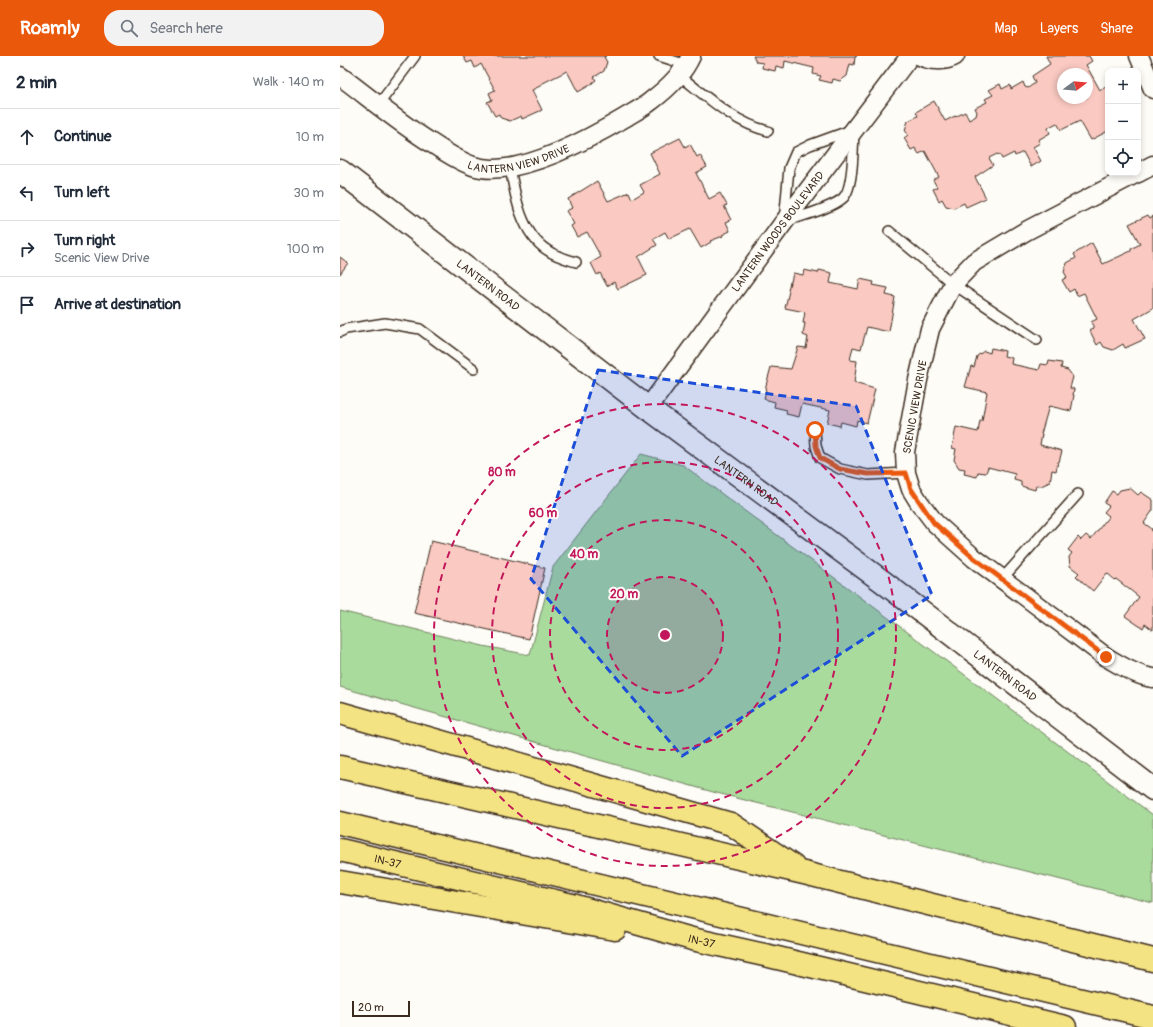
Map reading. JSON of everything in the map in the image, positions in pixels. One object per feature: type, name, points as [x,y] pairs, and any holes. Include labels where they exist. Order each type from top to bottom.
[{"type":"highway","points":[[340,713],[731,824],[804,873]]},
{"type":"highway","points":[[340,767],[804,873],[1153,960]]},
{"type":"highway","points":[[340,823],[1153,1017]]},
{"type":"highway","name":"IN-37","points":[[340,850],[576,906],[692,939],[1065,1027]]},
{"type":"highway","points":[[340,882],[604,928],[692,939]]},
{"type":"street","name":"LANTERN WOODS BOULEVARD","points":[[648,408],[784,222],[910,56]]},
{"type":"street","points":[[920,56],[925,59],[938,60],[955,56]]},
{"type":"street","points":[[1139,56],[1153,89]]},
{"type":"street","name":"LANTERN VIEW DRIVE","points":[[340,76],[379,104],[410,130],[448,154],[474,166],[500,169],[522,165],[555,154],[606,129],[651,102],[674,82],[686,65]]},
{"type":"street","name":"SCENIC VIEW DRIVE","points":[[1141,171],[1153,165]]},
{"type":"street","name":"LANTERN ROAD","points":[[340,171],[648,408],[882,581],[1153,789]]},
{"type":"street","name":"SCENIC VIEW DRIVE","points":[[1132,176],[1026,232],[974,262],[953,284],[930,329],[918,380],[905,452],[906,473],[911,489],[934,523],[974,558],[1106,657],[1125,668],[1153,678]]},
{"type":"lane","points":[[379,104],[415,56]]},
{"type":"lane","points":[[660,56],[686,65],[730,114],[754,128],[768,131]]},
{"type":"lane","points":[[854,129],[851,183],[844,197],[828,206],[784,222],[789,168],[796,152],[810,145],[854,129]]},
{"type":"lane","points":[[510,168],[519,207],[534,239],[553,254],[576,262]]},
{"type":"lane","points":[[889,231],[953,284],[1037,340]]},
{"type":"lane","points":[[340,332],[346,329],[385,323],[420,329],[474,369]]},
{"type":"lane","points":[[815,430],[816,446],[820,458],[840,469],[868,474],[906,473]]},
{"type":"lane","points":[[1002,579],[1078,494]]},
{"type":"highlighted area","points":[[598,370],[856,406],[932,595],[682,756],[531,579]]},
{"type":"green space","points":[[641,454],[683,465],[1153,815],[1153,903],[713,792],[340,687],[340,611],[483,646],[530,655],[553,567]]},
{"type":"building","points":[[463,56],[606,56],[604,57],[607,62],[604,71],[594,77],[596,80],[578,92],[567,71],[541,84],[542,85],[532,90],[542,110],[522,119],[521,116],[510,121],[501,118],[499,114],[495,116],[487,102],[492,100],[489,93],[495,90],[481,64],[475,68],[472,61],[467,63]]},
{"type":"building","points":[[753,56],[857,56],[855,57],[854,65],[850,64],[847,76],[840,81],[833,79],[832,83],[819,80],[821,76],[813,74],[814,68],[785,61],[784,68],[776,66],[775,71],[762,68],[763,63],[756,62]]},
{"type":"building","points":[[1046,56],[1089,56],[1092,61],[1086,65],[1088,68],[1057,68],[1057,104],[1093,104],[1093,78],[1100,90],[1105,88],[1105,133],[1091,140],[1080,121],[1061,130],[1057,123],[1049,127],[1048,129],[1050,133],[1038,140],[1040,143],[1033,147],[1041,161],[1031,167],[1023,152],[1015,156],[1014,153],[1002,159],[1000,155],[997,154],[989,158],[993,165],[975,177],[986,198],[966,207],[964,203],[954,208],[946,206],[942,199],[939,201],[933,189],[937,187],[933,180],[939,177],[925,151],[919,154],[915,148],[911,150],[904,138],[908,135],[905,130],[908,121],[918,116],[916,112],[934,101],[945,121],[965,112],[969,120],[976,116],[977,112],[975,108],[987,102],[985,99],[993,95],[989,90],[1000,84],[1002,89],[1010,85],[1011,89],[1023,82],[1025,87],[1028,88],[1035,83],[1032,76],[1050,64]]},
{"type":"building","points":[[680,138],[685,147],[690,144],[697,157],[700,155],[707,167],[696,173],[709,199],[720,193],[727,205],[724,206],[731,220],[726,222],[730,231],[722,235],[723,236],[710,241],[711,242],[701,248],[690,229],[669,239],[665,232],[653,239],[657,245],[638,257],[647,275],[618,289],[614,282],[607,286],[600,273],[597,275],[591,263],[601,257],[587,232],[577,237],[571,226],[574,224],[566,211],[572,208],[568,199],[597,181],[608,201],[629,192],[632,199],[644,192],[640,185],[660,174],[650,153]]},
{"type":"building","points":[[1148,215],[1150,218],[1153,216],[1153,308],[1134,319],[1145,339],[1125,348],[1123,344],[1113,350],[1104,347],[1101,342],[1097,345],[1090,331],[1094,328],[1091,322],[1097,319],[1084,293],[1077,296],[1074,289],[1069,292],[1062,280],[1067,277],[1064,272],[1067,263],[1076,258],[1074,254],[1092,243],[1103,264],[1131,251],[1131,249],[1140,244],[1129,224]]},
{"type":"building","points":[[340,257],[348,263],[340,274]]},
{"type":"building","points":[[804,270],[818,273],[819,270],[832,273],[830,283],[858,289],[860,279],[874,282],[873,285],[888,288],[886,295],[895,297],[889,332],[867,327],[861,349],[853,347],[850,360],[857,361],[854,383],[875,389],[867,423],[857,420],[856,426],[841,422],[840,426],[827,423],[830,410],[802,404],[799,417],[786,414],[787,410],[774,407],[775,402],[764,399],[771,367],[791,369],[798,347],[806,348],[808,337],[803,335],[805,312],[785,308],[793,273],[803,275]]},
{"type":"building","points":[[991,348],[1005,351],[1004,356],[1012,358],[1011,364],[1039,370],[1041,364],[1048,365],[1049,361],[1062,363],[1061,368],[1068,370],[1073,377],[1070,388],[1074,389],[1071,411],[1049,406],[1041,434],[1040,445],[1062,451],[1056,471],[1052,470],[1050,482],[1041,486],[1036,485],[1035,490],[1021,486],[1021,482],[1014,480],[1015,474],[988,467],[986,473],[978,472],[977,477],[964,474],[965,469],[959,468],[954,460],[956,449],[952,448],[956,427],[978,432],[980,421],[982,421],[987,392],[965,387],[971,366],[974,367],[977,356],[984,351],[990,353]]},
{"type":"building","points":[[1130,488],[1138,495],[1141,492],[1153,500],[1153,510],[1144,523],[1153,531],[1153,630],[1145,624],[1143,628],[1125,616],[1139,597],[1116,579],[1115,580],[1107,573],[1093,591],[1076,576],[1079,573],[1070,566],[1069,557],[1072,553],[1068,550],[1078,537],[1081,540],[1086,535],[1091,539],[1109,516],[1104,512],[1109,506],[1104,503],[1112,491],[1117,494],[1120,490]]},
{"type":"building","points":[[431,541],[545,568],[529,639],[414,613]]},
{"type":"route","points":[[815,430],[816,446],[820,458],[840,469],[868,474],[906,473],[911,489],[934,523],[974,558],[1106,657]]}]
